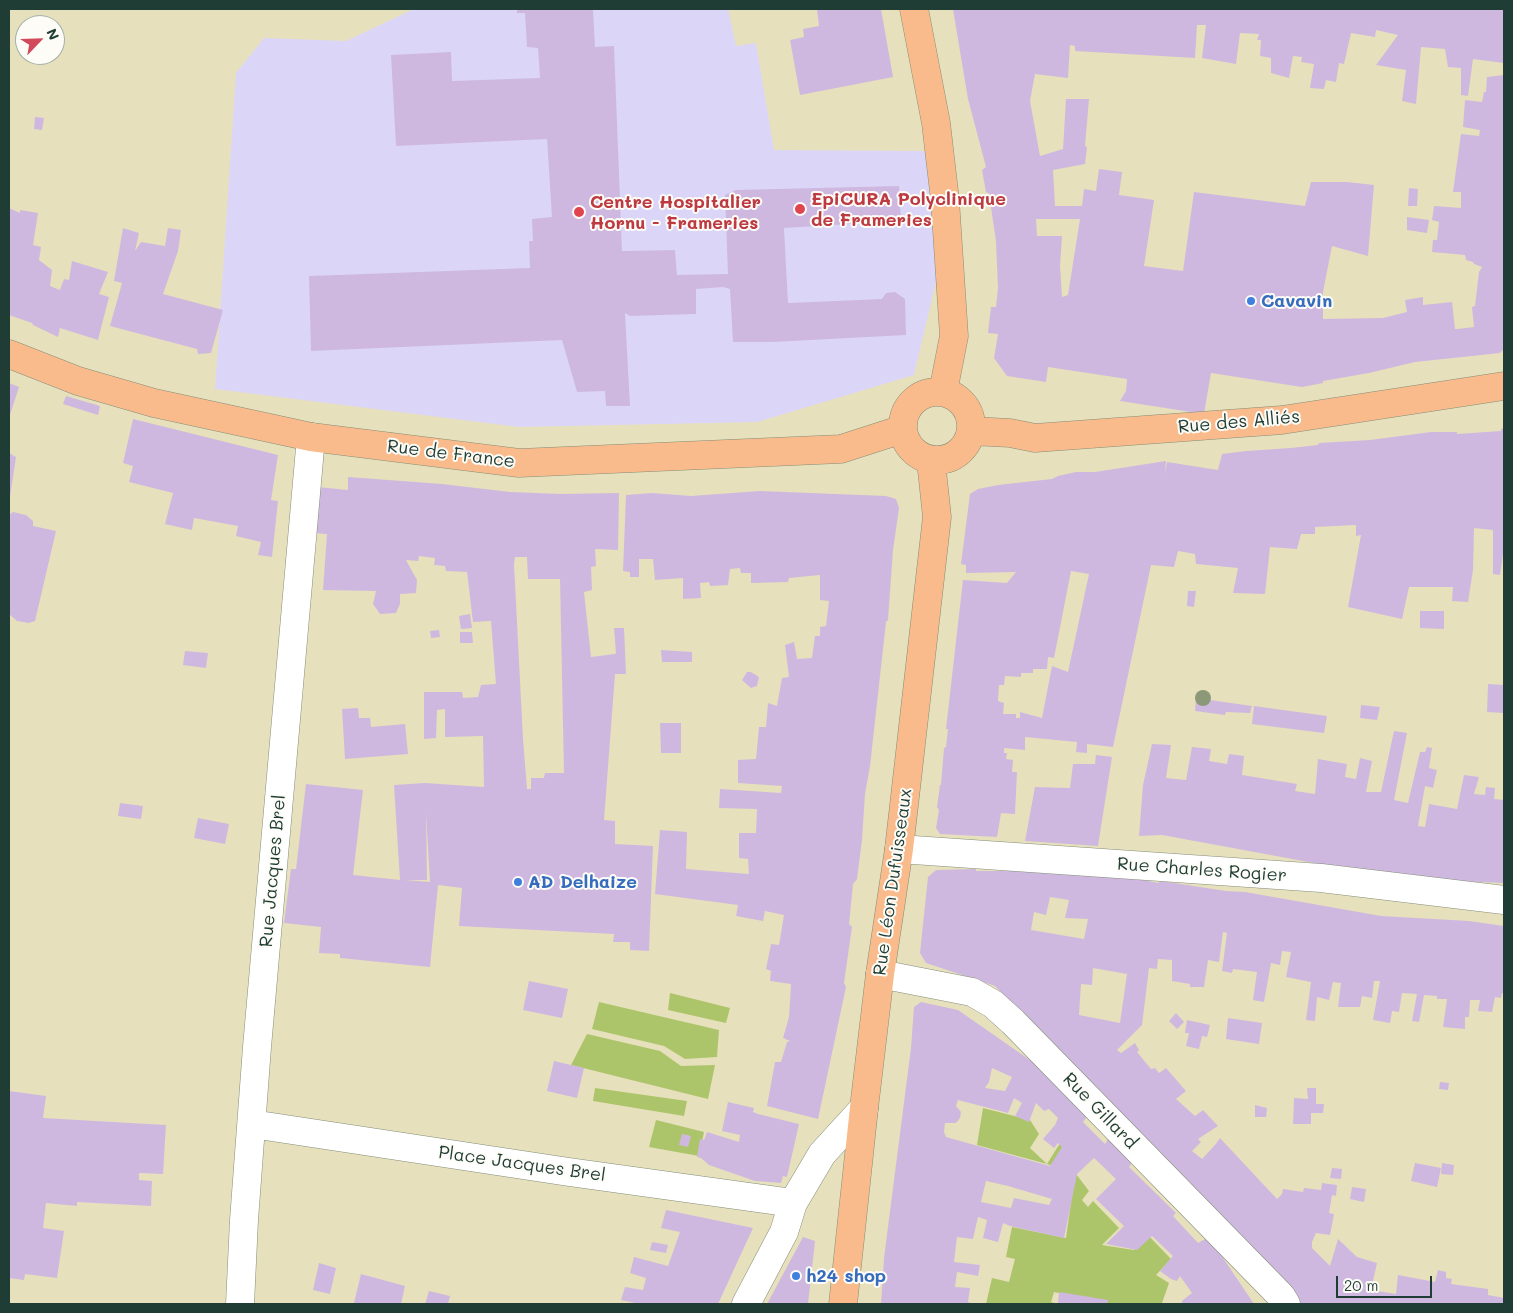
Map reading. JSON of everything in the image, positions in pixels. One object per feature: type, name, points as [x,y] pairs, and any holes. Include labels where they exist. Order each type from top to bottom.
[{"type":"main road","points":[[914,9],[936,123],[945,200],[954,336],[943,392]]},
{"type":"main road","name":"Rue de France","points":[[9,354],[78,381],[154,403],[311,437],[519,463],[841,449],[903,429]]},
{"type":"main road","name":"Rue des Alliés","points":[[972,431],[1010,433],[1035,438],[1282,420],[1504,386]]},
{"type":"main road","points":[[932,392],[943,392],[961,402],[968,410],[972,431],[963,450],[954,457],[931,461],[922,458],[906,442],[903,420],[906,410],[922,395],[932,392]]},
{"type":"main road","name":"Rue Léon Dufuisseaux","points":[[843,1304],[880,974],[899,849],[937,517],[931,461]]},
{"type":"street","name":"Rue Jacques Brel","points":[[240,1304],[244,1220],[257,1047],[311,437]]},
{"type":"street","name":"Rue Charles Rogier","points":[[899,849],[1321,878],[1504,900]]},
{"type":"street","name":"Rue Gillard","points":[[880,974],[972,992],[994,1004],[1281,1296],[1286,1304]]},
{"type":"street","points":[[746,1304],[784,1232],[793,1203],[822,1154],[864,1108]]},
{"type":"street","name":"Place Jacques Brel","points":[[252,1124],[569,1172],[793,1203]]},
{"type":"shaded area","name":"Centre Hospitalier Hornu - Frameries","points":[[414,9],[728,9],[736,46],[756,43],[774,150],[927,151],[938,273],[914,375],[757,422],[519,427],[215,389],[236,73],[264,38],[346,41]]},
{"type":"green space","points":[[670,993],[730,1008],[726,1023],[668,1010]]},
{"type":"green space","points":[[599,1002],[719,1030],[717,1057],[685,1059],[664,1046],[592,1029]]},
{"type":"green space","points":[[587,1034],[660,1051],[681,1066],[715,1065],[708,1099],[571,1065]]},
{"type":"green space","points":[[595,1088],[687,1101],[684,1116],[593,1101]]},
{"type":"green space","points":[[983,1108],[1030,1120],[1039,1134],[1030,1148],[1047,1164],[977,1145]]},
{"type":"green space","points":[[656,1120],[704,1132],[699,1156],[649,1147]]},
{"type":"green space","points":[[1062,1140],[1076,1174],[1089,1191],[1082,1200],[1088,1207],[1093,1201],[1119,1228],[1102,1245],[1134,1250],[1148,1235],[1171,1259],[1156,1275],[1169,1283],[1162,1303],[1106,1304],[1054,1292],[1051,1302],[1057,1304],[986,1304],[992,1278],[1009,1282],[1015,1259],[1006,1257],[1012,1227],[1066,1238],[1075,1174],[1047,1164]]},
{"type":"building","name":"EpiCURA Polyclinique de Frameries","points":[[517,9],[593,9],[595,47],[614,46],[622,251],[675,250],[677,275],[728,274],[725,195],[736,190],[899,186],[901,221],[784,228],[788,303],[882,299],[886,293],[895,292],[905,299],[906,335],[772,342],[733,342],[730,289],[723,287],[696,289],[696,314],[630,316],[625,313],[630,406],[606,406],[605,391],[577,392],[562,340],[311,351],[309,276],[530,268],[529,241],[533,241],[532,219],[552,217],[547,139],[396,146],[391,55],[451,52],[452,81],[540,78],[538,48],[527,47],[525,13],[517,13]]},
{"type":"building","points":[[881,9],[893,77],[800,95],[790,40],[804,37],[803,29],[819,26],[817,10]]},
{"type":"building","points":[[953,9],[1504,9],[1504,63],[1473,59],[1468,96],[1461,95],[1461,68],[1448,67],[1445,49],[1421,47],[1416,104],[1402,101],[1406,70],[1376,65],[1398,35],[1376,30],[1375,37],[1351,33],[1344,64],[1339,63],[1336,82],[1326,80],[1324,89],[1310,88],[1314,64],[1301,62],[1302,57],[1293,56],[1289,78],[1271,73],[1271,58],[1260,56],[1261,40],[1257,40],[1259,34],[1240,33],[1236,64],[1202,58],[1206,25],[1197,25],[1195,58],[1075,51],[1075,46],[1070,45],[1068,78],[1035,74],[1030,101],[1040,156],[1063,149],[1066,99],[1089,99],[1085,164],[1053,170],[1055,206],[1082,206],[1084,189],[1096,191],[1099,169],[1122,172],[1119,195],[1154,200],[1144,266],[1183,271],[1194,192],[1305,206],[1311,182],[1347,182],[1374,185],[1368,256],[1332,246],[1323,292],[1323,319],[1383,318],[1407,312],[1405,300],[1423,297],[1423,305],[1452,302],[1455,329],[1457,329],[1474,327],[1472,307],[1475,306],[1479,272],[1482,267],[1466,260],[1465,255],[1432,252],[1433,240],[1437,240],[1439,222],[1432,220],[1434,206],[1461,208],[1461,192],[1453,192],[1461,134],[1479,136],[1480,130],[1463,127],[1465,100],[1482,102],[1484,92],[1486,92],[1487,77],[1504,75],[1504,349],[1500,353],[1415,362],[1302,387],[1211,373],[1204,414],[1120,401],[1126,391],[1127,379],[1048,367],[1046,382],[1007,376],[994,358],[998,334],[988,333],[991,307],[996,307],[998,288],[996,241],[990,194],[986,192],[982,170],[986,167],[968,99]],"holes":[[[1036,219],[1080,219],[1068,295],[1062,297],[1060,266],[1062,236],[1037,236]]]},
{"type":"building","points":[[35,117],[44,118],[42,130],[34,129]]},
{"type":"building","points":[[1409,188],[1418,189],[1417,206],[1408,206]]},
{"type":"building","points":[[9,208],[20,213],[20,210],[38,213],[33,245],[41,247],[39,260],[52,270],[50,286],[60,290],[64,279],[69,280],[72,261],[108,272],[99,294],[109,297],[98,340],[60,328],[58,337],[32,323],[9,315]]},
{"type":"building","points":[[1407,217],[1429,220],[1427,233],[1407,230]]},
{"type":"building","points":[[123,228],[139,233],[135,251],[141,242],[165,246],[168,228],[181,230],[178,251],[163,294],[223,310],[211,353],[198,354],[197,349],[110,326],[122,283],[114,281]]},
{"type":"building","points":[[9,383],[19,387],[9,418]]},
{"type":"building","points":[[66,396],[100,406],[98,415],[63,404]]},
{"type":"building","points":[[133,419],[278,455],[271,500],[278,501],[272,557],[258,555],[261,542],[236,536],[238,526],[194,518],[192,530],[165,524],[173,493],[129,482],[133,466],[123,463]]},
{"type":"building","points":[[1504,428],[1504,547],[1500,575],[1493,574],[1493,530],[1474,528],[1473,570],[1468,602],[1452,601],[1453,587],[1409,587],[1402,619],[1348,607],[1361,535],[1356,536],[1356,525],[1315,527],[1315,534],[1301,534],[1297,549],[1270,547],[1265,594],[1233,593],[1238,568],[1196,564],[1195,554],[1178,551],[1174,567],[1151,565],[1113,747],[1087,744],[1087,753],[1076,752],[1077,742],[1025,737],[1025,750],[1004,748],[1004,753],[1007,753],[1006,759],[1013,760],[1012,772],[1017,772],[1015,814],[1001,813],[997,837],[940,834],[936,828],[939,810],[937,807],[944,748],[946,747],[948,729],[946,729],[963,580],[1007,583],[1016,572],[966,573],[966,565],[961,564],[970,494],[978,489],[998,485],[1052,479],[1076,472],[1095,472],[1166,461],[1165,474],[1167,462],[1218,470],[1222,454],[1246,451],[1291,448],[1318,445],[1319,443],[1370,440],[1431,432],[1457,432],[1457,434],[1501,431]],"holes":[[[1071,571],[1089,574],[1068,672],[1052,666],[1042,718],[1020,712],[1020,718],[1016,718],[1016,714],[1003,714],[1004,703],[998,701],[999,685],[1004,685],[1005,676],[1021,677],[1021,673],[1033,673],[1033,669],[1047,669],[1048,657],[1054,658]]]},
{"type":"building","points":[[9,453],[16,457],[10,497],[9,497]]},
{"type":"building","points":[[348,477],[442,484],[510,492],[561,494],[619,493],[618,550],[595,549],[596,566],[591,567],[592,590],[584,592],[591,657],[615,654],[614,628],[624,628],[626,674],[615,674],[604,820],[615,821],[615,844],[653,846],[649,951],[630,950],[630,942],[613,942],[614,934],[459,926],[462,888],[438,885],[430,967],[340,958],[340,954],[319,953],[321,927],[284,923],[291,869],[296,869],[306,784],[363,790],[353,875],[400,880],[394,785],[425,783],[484,787],[483,736],[445,737],[445,709],[437,710],[436,738],[424,739],[424,692],[462,692],[463,698],[478,697],[481,685],[496,684],[491,621],[473,622],[467,572],[446,571],[445,566],[434,565],[435,558],[419,556],[418,561],[406,560],[417,580],[416,593],[400,594],[400,604],[396,613],[380,614],[373,604],[376,591],[323,590],[327,534],[312,533],[318,487],[348,490]],"holes":[[[515,557],[527,557],[528,579],[560,579],[564,773],[545,773],[544,778],[531,778],[531,789],[527,789],[523,739]],[[426,813],[430,882],[405,880],[427,880]]]},
{"type":"building","points":[[760,491],[886,496],[896,499],[899,508],[893,550],[888,620],[886,622],[870,766],[865,794],[862,840],[857,879],[853,884],[849,924],[852,927],[844,983],[846,987],[818,1119],[767,1106],[775,1062],[781,1062],[787,1042],[790,1041],[783,1038],[789,1017],[791,984],[770,981],[771,971],[766,969],[771,944],[779,945],[784,915],[765,911],[763,921],[736,916],[738,905],[655,894],[660,830],[687,832],[686,869],[749,874],[748,859],[739,858],[739,833],[756,833],[757,809],[719,808],[720,789],[781,793],[782,786],[738,783],[738,760],[756,759],[759,727],[766,727],[768,703],[777,706],[782,678],[789,677],[785,645],[794,642],[797,659],[812,658],[815,636],[820,636],[820,627],[826,626],[829,601],[820,600],[820,575],[789,578],[788,582],[751,583],[751,573],[741,573],[740,568],[730,569],[728,585],[710,586],[709,582],[700,583],[701,598],[683,599],[683,578],[655,580],[653,559],[639,559],[639,577],[630,577],[630,572],[623,571],[626,495],[652,493],[691,496]]},
{"type":"building","points":[[13,512],[26,515],[33,521],[33,526],[56,531],[35,621],[29,623],[17,621],[9,614],[9,515]]},
{"type":"building","points":[[1188,591],[1196,591],[1194,607],[1187,606]]},
{"type":"building","points":[[1420,611],[1444,611],[1444,629],[1420,628]]},
{"type":"building","points":[[470,614],[472,628],[461,629],[459,616]]},
{"type":"building","points":[[439,630],[440,637],[431,638],[430,631]]},
{"type":"building","points":[[460,632],[472,632],[473,643],[460,643]]},
{"type":"building","points":[[661,650],[692,652],[692,662],[662,662]]},
{"type":"building","points":[[185,651],[208,653],[206,668],[183,665]]},
{"type":"building","points":[[747,672],[751,672],[759,677],[757,686],[751,688],[742,680]]},
{"type":"building","points":[[1488,684],[1504,685],[1504,713],[1487,712]]},
{"type":"building","points":[[1196,698],[1252,706],[1250,713],[1226,712],[1225,715],[1195,711]]},
{"type":"building","points":[[1361,705],[1380,707],[1377,720],[1360,718]]},
{"type":"building","points":[[1254,706],[1327,716],[1324,733],[1252,724]]},
{"type":"building","points":[[358,708],[359,718],[370,718],[371,727],[405,724],[408,754],[345,759],[342,709]]},
{"type":"building","points":[[660,723],[681,723],[681,753],[661,753]]},
{"type":"building","points":[[1394,731],[1407,733],[1394,800],[1408,803],[1420,752],[1425,752],[1427,747],[1432,748],[1429,768],[1437,770],[1433,788],[1425,786],[1418,826],[1425,827],[1429,804],[1457,809],[1464,775],[1479,777],[1474,794],[1485,795],[1486,787],[1495,788],[1494,799],[1504,800],[1504,883],[1408,879],[1406,874],[1325,865],[1162,835],[1139,836],[1143,785],[1152,744],[1171,745],[1166,778],[1186,780],[1192,747],[1211,749],[1209,761],[1227,764],[1229,754],[1244,756],[1242,775],[1297,784],[1295,791],[1315,794],[1318,759],[1347,764],[1345,777],[1356,779],[1360,758],[1372,761],[1366,792],[1381,792]]},
{"type":"building","points":[[1096,755],[1112,757],[1098,846],[1025,841],[1035,787],[1070,788],[1073,764],[1095,764]]},
{"type":"building","points":[[120,803],[143,806],[141,819],[118,816]]},
{"type":"building","points":[[198,818],[229,824],[225,844],[194,838]]},
{"type":"building","points":[[936,870],[1052,871],[1140,879],[1158,883],[1161,881],[1245,892],[1381,916],[1469,921],[1504,926],[1504,993],[1502,993],[1501,998],[1495,997],[1492,1012],[1478,1011],[1480,1000],[1470,1000],[1469,1017],[1465,1017],[1465,1029],[1443,1027],[1447,999],[1437,999],[1437,996],[1424,995],[1419,1022],[1412,1021],[1417,994],[1402,993],[1399,1012],[1392,1011],[1390,1023],[1373,1020],[1380,981],[1374,981],[1372,998],[1362,996],[1360,1007],[1338,1007],[1341,983],[1333,982],[1329,1000],[1317,997],[1315,1021],[1306,1020],[1311,982],[1286,977],[1291,952],[1282,951],[1280,965],[1271,963],[1264,1002],[1253,1000],[1257,972],[1233,969],[1232,973],[1222,971],[1227,933],[1223,932],[1219,962],[1208,960],[1204,987],[1190,987],[1190,984],[1172,981],[1172,960],[1158,959],[1157,969],[1149,968],[1142,1025],[1117,1050],[1121,1053],[1135,1043],[1139,1050],[1137,1052],[1151,1069],[1155,1068],[1159,1073],[1166,1068],[1186,1091],[1176,1099],[1195,1116],[1203,1110],[1218,1126],[1198,1139],[1201,1142],[1192,1151],[1202,1159],[1220,1138],[1277,1199],[1282,1194],[1283,1189],[1303,1192],[1304,1188],[1321,1190],[1322,1183],[1337,1185],[1336,1196],[1332,1195],[1329,1213],[1334,1214],[1330,1235],[1316,1233],[1312,1242],[1312,1248],[1330,1266],[1338,1239],[1357,1257],[1377,1263],[1371,1290],[1396,1294],[1398,1275],[1435,1282],[1438,1270],[1446,1272],[1446,1278],[1452,1279],[1451,1284],[1488,1289],[1488,1295],[1504,1298],[1504,1304],[1301,1304],[995,986],[926,963],[920,953],[928,877]],"holes":[[[1050,897],[1069,900],[1065,918],[1088,919],[1084,939],[1031,930],[1034,912],[1046,915]],[[1093,968],[1127,974],[1120,1023],[1079,1015],[1081,984],[1092,985]]]},
{"type":"building","points":[[529,981],[568,989],[562,1018],[523,1010]]},
{"type":"building","points":[[921,1002],[958,1010],[1037,1065],[1088,1115],[1083,1122],[1105,1144],[1109,1137],[1133,1161],[1129,1167],[1176,1213],[1173,1216],[1198,1243],[1209,1237],[1254,1304],[1181,1304],[1192,1293],[1180,1276],[1177,1281],[1160,1271],[1173,1256],[1152,1236],[1137,1250],[1106,1244],[1124,1226],[1096,1199],[1116,1179],[1094,1158],[1077,1174],[1064,1238],[1003,1223],[998,1242],[983,1238],[987,1220],[978,1217],[973,1239],[957,1237],[954,1262],[980,1265],[978,1276],[957,1272],[955,1287],[970,1288],[968,1302],[973,1304],[881,1304],[884,1258],[911,1048],[914,1007]],"holes":[[[992,1068],[1012,1077],[1005,1091],[985,1088],[989,1082]],[[1014,1098],[1022,1103],[1015,1116],[1029,1122],[1036,1103],[1044,1111],[1049,1109],[1058,1118],[1055,1125],[1043,1139],[1054,1148],[1058,1143],[1062,1147],[1050,1166],[946,1137],[944,1132],[945,1123],[956,1123],[960,1118],[961,1112],[956,1106],[958,1100],[1008,1113]],[[986,1181],[1052,1199],[1049,1205],[1014,1198],[1011,1208],[981,1202]]]},
{"type":"building","points":[[1176,1013],[1184,1022],[1177,1029],[1169,1021]]},
{"type":"building","points":[[1228,1018],[1262,1023],[1259,1044],[1226,1039]]},
{"type":"building","points":[[1187,1020],[1210,1025],[1207,1037],[1202,1036],[1199,1049],[1186,1046],[1189,1033],[1185,1033]]},
{"type":"building","points":[[554,1061],[584,1068],[577,1098],[547,1091]]},
{"type":"building","points":[[1440,1082],[1449,1083],[1448,1090],[1439,1089]]},
{"type":"building","points":[[1307,1088],[1316,1088],[1316,1104],[1324,1104],[1323,1113],[1311,1113],[1311,1124],[1293,1124],[1294,1098],[1308,1099]]},
{"type":"building","points":[[9,1091],[46,1096],[43,1118],[166,1125],[163,1174],[139,1173],[139,1180],[152,1181],[151,1206],[77,1202],[77,1206],[46,1203],[43,1228],[64,1231],[57,1278],[25,1274],[24,1280],[9,1278]]},
{"type":"building","points":[[728,1102],[754,1108],[753,1112],[758,1114],[799,1124],[787,1177],[783,1176],[781,1183],[755,1181],[709,1165],[697,1157],[700,1139],[704,1140],[707,1132],[739,1142],[740,1135],[722,1131]]},
{"type":"building","points":[[1255,1105],[1267,1108],[1266,1117],[1255,1117]]},
{"type":"building","points":[[682,1134],[691,1136],[688,1147],[679,1145]]},
{"type":"building","points":[[1415,1163],[1441,1168],[1437,1187],[1411,1181]]},
{"type":"building","points":[[1442,1163],[1454,1165],[1453,1175],[1441,1174]]},
{"type":"building","points":[[1332,1168],[1342,1169],[1341,1179],[1330,1178]]},
{"type":"building","points":[[1352,1187],[1366,1189],[1364,1202],[1350,1199]]},
{"type":"building","points":[[666,1210],[753,1228],[718,1304],[640,1304],[621,1300],[625,1287],[643,1290],[646,1278],[630,1273],[634,1257],[668,1266],[680,1232],[661,1228]]},
{"type":"building","name":"h24 shop","points":[[803,1237],[815,1241],[808,1304],[767,1304]]},
{"type":"building","points":[[652,1242],[668,1245],[666,1253],[650,1250]]},
{"type":"building","points":[[319,1263],[336,1268],[330,1294],[313,1290]]},
{"type":"building","points":[[361,1274],[405,1286],[401,1304],[354,1303]]},
{"type":"building","points":[[429,1291],[450,1296],[448,1304],[425,1304]]},
{"type":"building","points":[[1059,1292],[1108,1300],[1107,1304],[1058,1304]]},
{"type":"place","name":"EpiCURA Polyclinique de Frameries","points":[[800,209]]},
{"type":"place","name":"Centre Hospitalier Hornu - Frameries","points":[[579,212]]},
{"type":"place","name":"Cavavin","points":[[1251,301]]},
{"type":"place","name":"AD Delhaize","points":[[518,882]]},
{"type":"place","name":"h24 shop","points":[[796,1276]]}]
